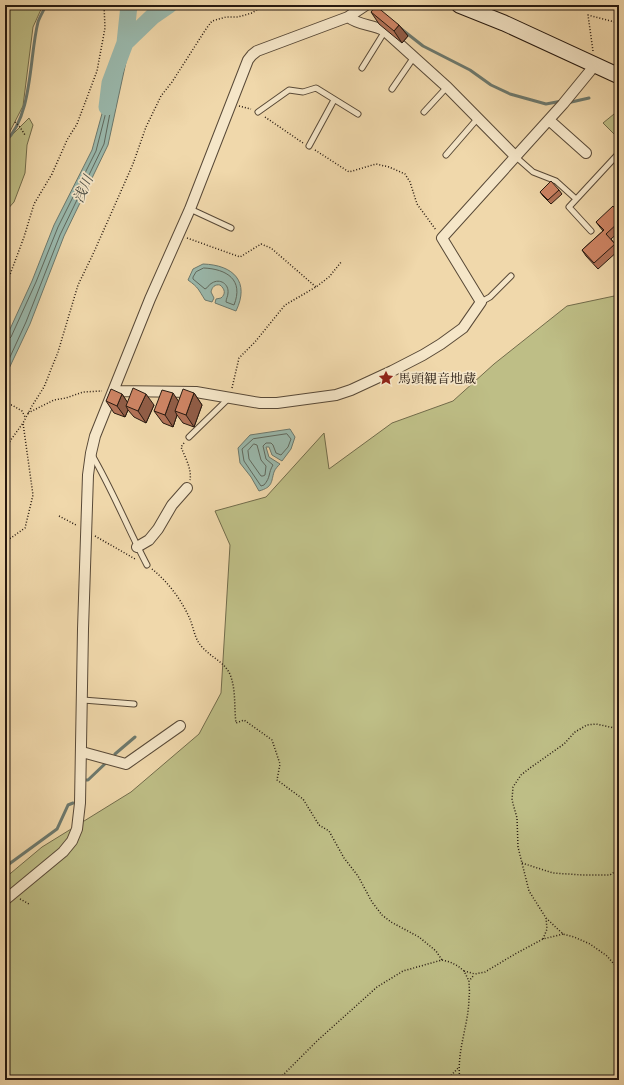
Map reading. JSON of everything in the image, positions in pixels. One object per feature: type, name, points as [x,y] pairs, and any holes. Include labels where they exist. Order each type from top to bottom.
[{"type":"street","points":[[5,900],[63,852],[72,841],[77,829],[80,803],[82,752],[83,629],[88,475],[91,453],[95,436],[150,299],[190,209],[248,60],[257,51],[348,17],[366,5]]},
{"type":"street","points":[[459,5],[504,23],[619,76]]},
{"type":"street","points":[[348,17],[356,22],[376,26],[385,32],[447,86],[516,157]]},
{"type":"street","points":[[114,391],[196,392],[250,402],[276,403],[313,399],[336,395],[351,390],[417,358],[441,344],[463,328],[481,302],[442,238],[565,102],[595,65]]},
{"type":"street","points":[[549,120],[586,153]]},
{"type":"street","points":[[138,547],[149,540],[158,529],[172,505],[187,488]]},
{"type":"street","points":[[82,752],[126,764],[180,726]]},
{"type":"lane","points":[[362,68],[385,32]]},
{"type":"lane","points":[[392,89],[414,57]]},
{"type":"lane","points":[[424,112],[447,86]]},
{"type":"lane","points":[[258,112],[289,90],[303,92],[316,88],[358,114]]},
{"type":"lane","points":[[309,146],[334,100]]},
{"type":"lane","points":[[446,155],[478,118]]},
{"type":"lane","points":[[591,231],[569,207],[618,154]]},
{"type":"lane","points":[[516,157],[532,172],[556,181],[576,200]]},
{"type":"lane","points":[[190,209],[231,228]]},
{"type":"lane","points":[[481,302],[490,297],[511,276]]},
{"type":"lane","points":[[189,437],[229,397]]},
{"type":"lane","points":[[91,453],[106,480],[147,565]]},
{"type":"lane","points":[[83,700],[134,704]]},
{"type":"path","points":[[5,288],[34,204],[52,174],[67,140],[77,124],[96,71],[105,28],[104,5]]},
{"type":"path","points":[[5,453],[10,440],[23,423],[25,417],[44,388],[58,352],[78,285],[133,164],[146,127],[161,96],[172,82],[202,33],[212,21],[226,17],[238,17],[252,14],[264,5]]},
{"type":"path","points":[[595,65],[588,16],[619,23]]},
{"type":"path","points":[[232,104],[258,112],[349,172],[376,164],[389,167],[405,174],[410,182],[417,204],[442,238]]},
{"type":"path","points":[[15,122],[20,126],[25,136]]},
{"type":"path","points":[[179,235],[240,257],[261,244],[272,248],[316,287]]},
{"type":"path","points":[[229,397],[239,358],[256,342],[285,305],[316,287],[329,277],[342,261]]},
{"type":"path","points":[[27,414],[46,402],[66,398],[83,392],[114,391]]},
{"type":"path","points":[[5,405],[12,406],[22,411],[25,417]]},
{"type":"path","points":[[5,542],[25,528],[33,495],[23,423]]},
{"type":"path","points":[[187,488],[191,478],[181,447],[189,437]]},
{"type":"path","points":[[59,516],[147,565],[162,577],[176,594],[189,616],[198,642],[214,657],[226,665],[231,676],[234,691],[236,723],[244,720],[272,740],[280,764],[277,780],[302,799],[319,825],[329,831],[344,858],[358,876],[372,902],[382,914],[391,922],[419,937],[436,951],[442,960]]},
{"type":"path","points":[[619,729],[596,724],[587,725],[575,732],[564,744],[521,775],[513,787],[512,800],[517,818],[518,847],[529,891],[546,918],[563,934],[590,944],[607,956],[619,970]]},
{"type":"path","points":[[522,863],[553,873],[583,875],[610,875],[619,868]]},
{"type":"path","points":[[543,939],[547,929],[546,918]]},
{"type":"path","points":[[278,1080],[318,1040],[377,987],[403,971],[442,960],[450,962],[464,971],[475,974],[485,972],[543,939],[563,934]]},
{"type":"path","points":[[460,1080],[458,1068],[470,998],[468,981],[464,971]]},
{"type":"path","points":[[468,981],[475,974]]},
{"type":"path","points":[[447,1080],[458,1068]]},
{"type":"green space","points":[[5,5],[43,5],[33,27],[23,106],[5,141]]},
{"type":"green space","points":[[614,114],[619,116],[619,139],[603,123]]},
{"type":"green space","points":[[29,118],[33,125],[27,145],[25,173],[14,202],[5,212],[5,142]]},
{"type":"green space","points":[[619,295],[619,1080],[5,1080],[5,878],[42,847],[131,792],[199,734],[221,693],[230,545],[215,511],[266,497],[324,433],[329,469],[392,423],[453,401],[494,364],[567,306]]},
{"type":"water","points":[[125,30],[131,39],[108,145],[64,236],[30,324],[5,377],[5,340],[32,281],[54,225],[92,150]]},
{"type":"water","points":[[203,264],[223,268],[231,272],[236,277],[240,284],[241,292],[240,301],[236,311],[215,303],[216,299],[221,298],[224,293],[223,288],[220,285],[215,285],[212,289],[211,292],[214,298],[212,302],[205,300],[196,287],[188,280],[193,269]]},
{"type":"water","points":[[290,429],[295,437],[291,449],[282,461],[272,455],[269,447],[266,447],[269,457],[280,464],[274,471],[272,481],[269,486],[259,491],[251,477],[240,463],[238,448],[250,435]]},
{"type":"building","points":[[376,6],[399,25],[394,31],[371,12]]},
{"type":"building","points":[[551,181],[559,190],[548,200],[540,192]]},
{"type":"building","points":[[613,206],[619,213],[619,222],[606,234],[615,244],[594,263],[582,250],[604,230],[596,222]]},
{"type":"building","points":[[133,388],[146,394],[138,411],[126,406]]},
{"type":"building","points":[[111,389],[122,394],[117,406],[106,401]]},
{"type":"building","points":[[183,389],[194,393],[186,415],[175,411]]},
{"type":"building","points":[[162,390],[173,393],[165,415],[154,411]]},
{"type":"waterway","points":[[5,142],[14,131],[21,117],[29,85],[38,22],[46,5]]},
{"type":"waterway","name":"浅川","points":[[107,107],[110,83],[125,43],[129,5]]},
{"type":"waterway","points":[[125,43],[153,16],[169,5]]},
{"type":"waterway","points":[[371,8],[376,11]]},
{"type":"waterway","points":[[400,28],[423,46],[470,70],[491,85],[510,94],[546,104],[562,101]]},
{"type":"waterway","points":[[567,103],[589,98]]},
{"type":"waterway","points":[[115,754],[135,737]]},
{"type":"waterway","points":[[84,784],[84,780],[88,780],[108,761]]},
{"type":"waterway","points":[[5,867],[57,829],[68,805],[73,803]]},
{"type":"place","name":"馬頭観音地蔵","points":[[386,378]]}]
